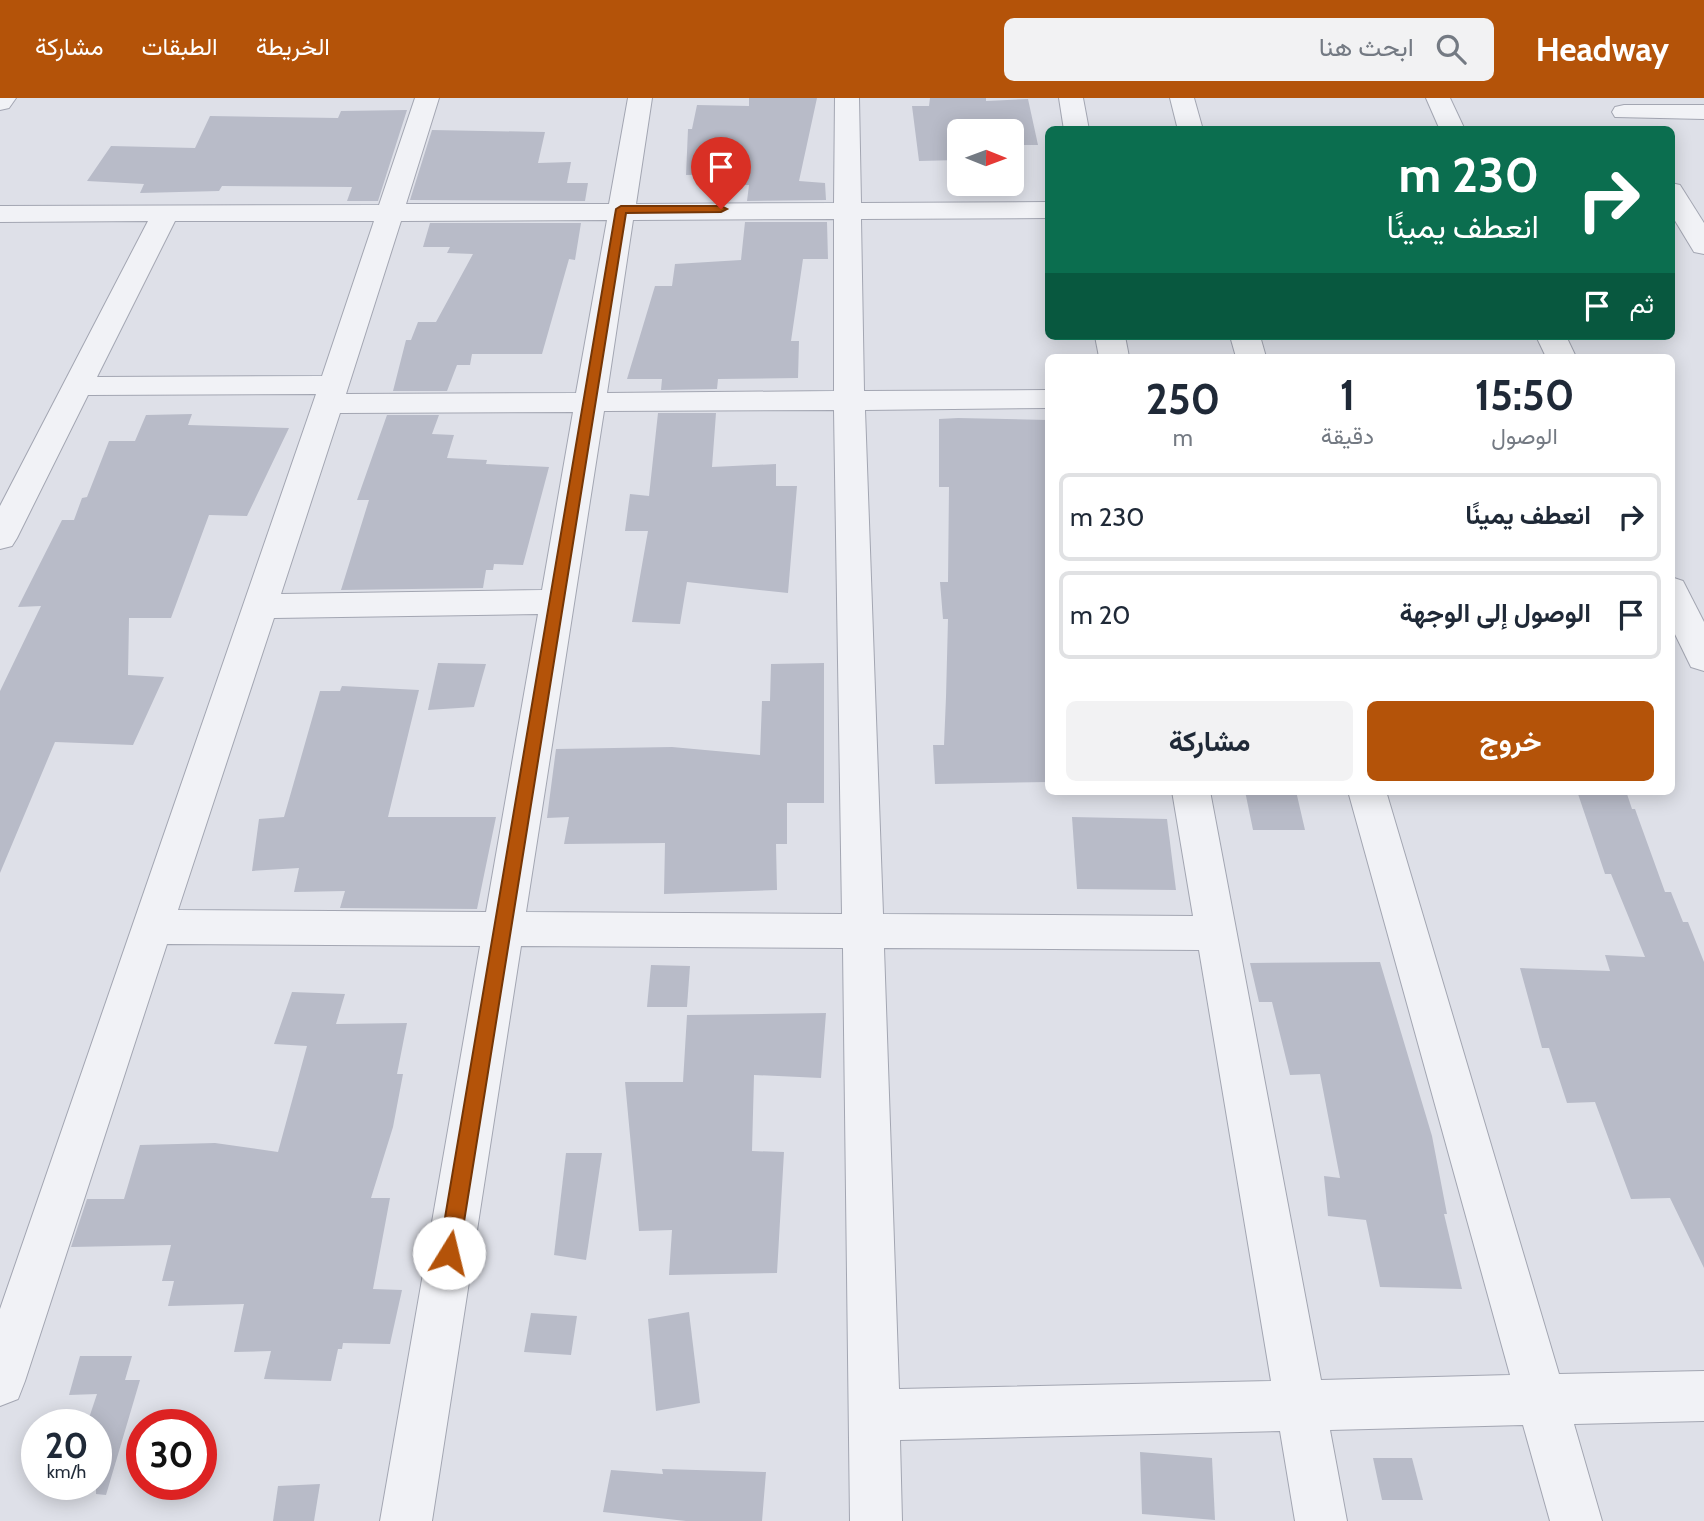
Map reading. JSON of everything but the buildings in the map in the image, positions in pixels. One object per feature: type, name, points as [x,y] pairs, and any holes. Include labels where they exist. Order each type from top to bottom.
[{"type":"street","points":[[0,103],[4,98]]},
{"type":"street","points":[[0,1381],[331,395],[426,98]]},
{"type":"street","points":[[405,1521],[640,98]]},
{"type":"street","points":[[847,98],[850,400],[876,1521]]},
{"type":"street","points":[[1071,98],[1076,126]]},
{"type":"street","points":[[1182,98],[1190,126]]},
{"type":"street","points":[[1438,98],[1451,126]]},
{"type":"street","points":[[1625,113],[1704,112]]},
{"type":"street","points":[[1675,198],[1704,246]]},
{"type":"street","points":[[0,214],[165,215],[621,209],[1045,210]]},
{"type":"street","points":[[0,538],[165,215]]},
{"type":"street","points":[[1675,246],[1704,246]]},
{"type":"street","points":[[79,386],[589,401],[1045,399]]},
{"type":"street","points":[[1675,597],[1704,658],[1675,657]]},
{"type":"street","points":[[260,606],[555,602]]},
{"type":"street","points":[[1192,795],[1321,1521]]},
{"type":"street","points":[[1368,795],[1576,1521]]},
{"type":"street","points":[[153,927],[1217,933]]},
{"type":"street","points":[[875,1415],[1704,1396]]},
{"type":"route","points":[[449,1253],[621,209],[721,209]]}]
